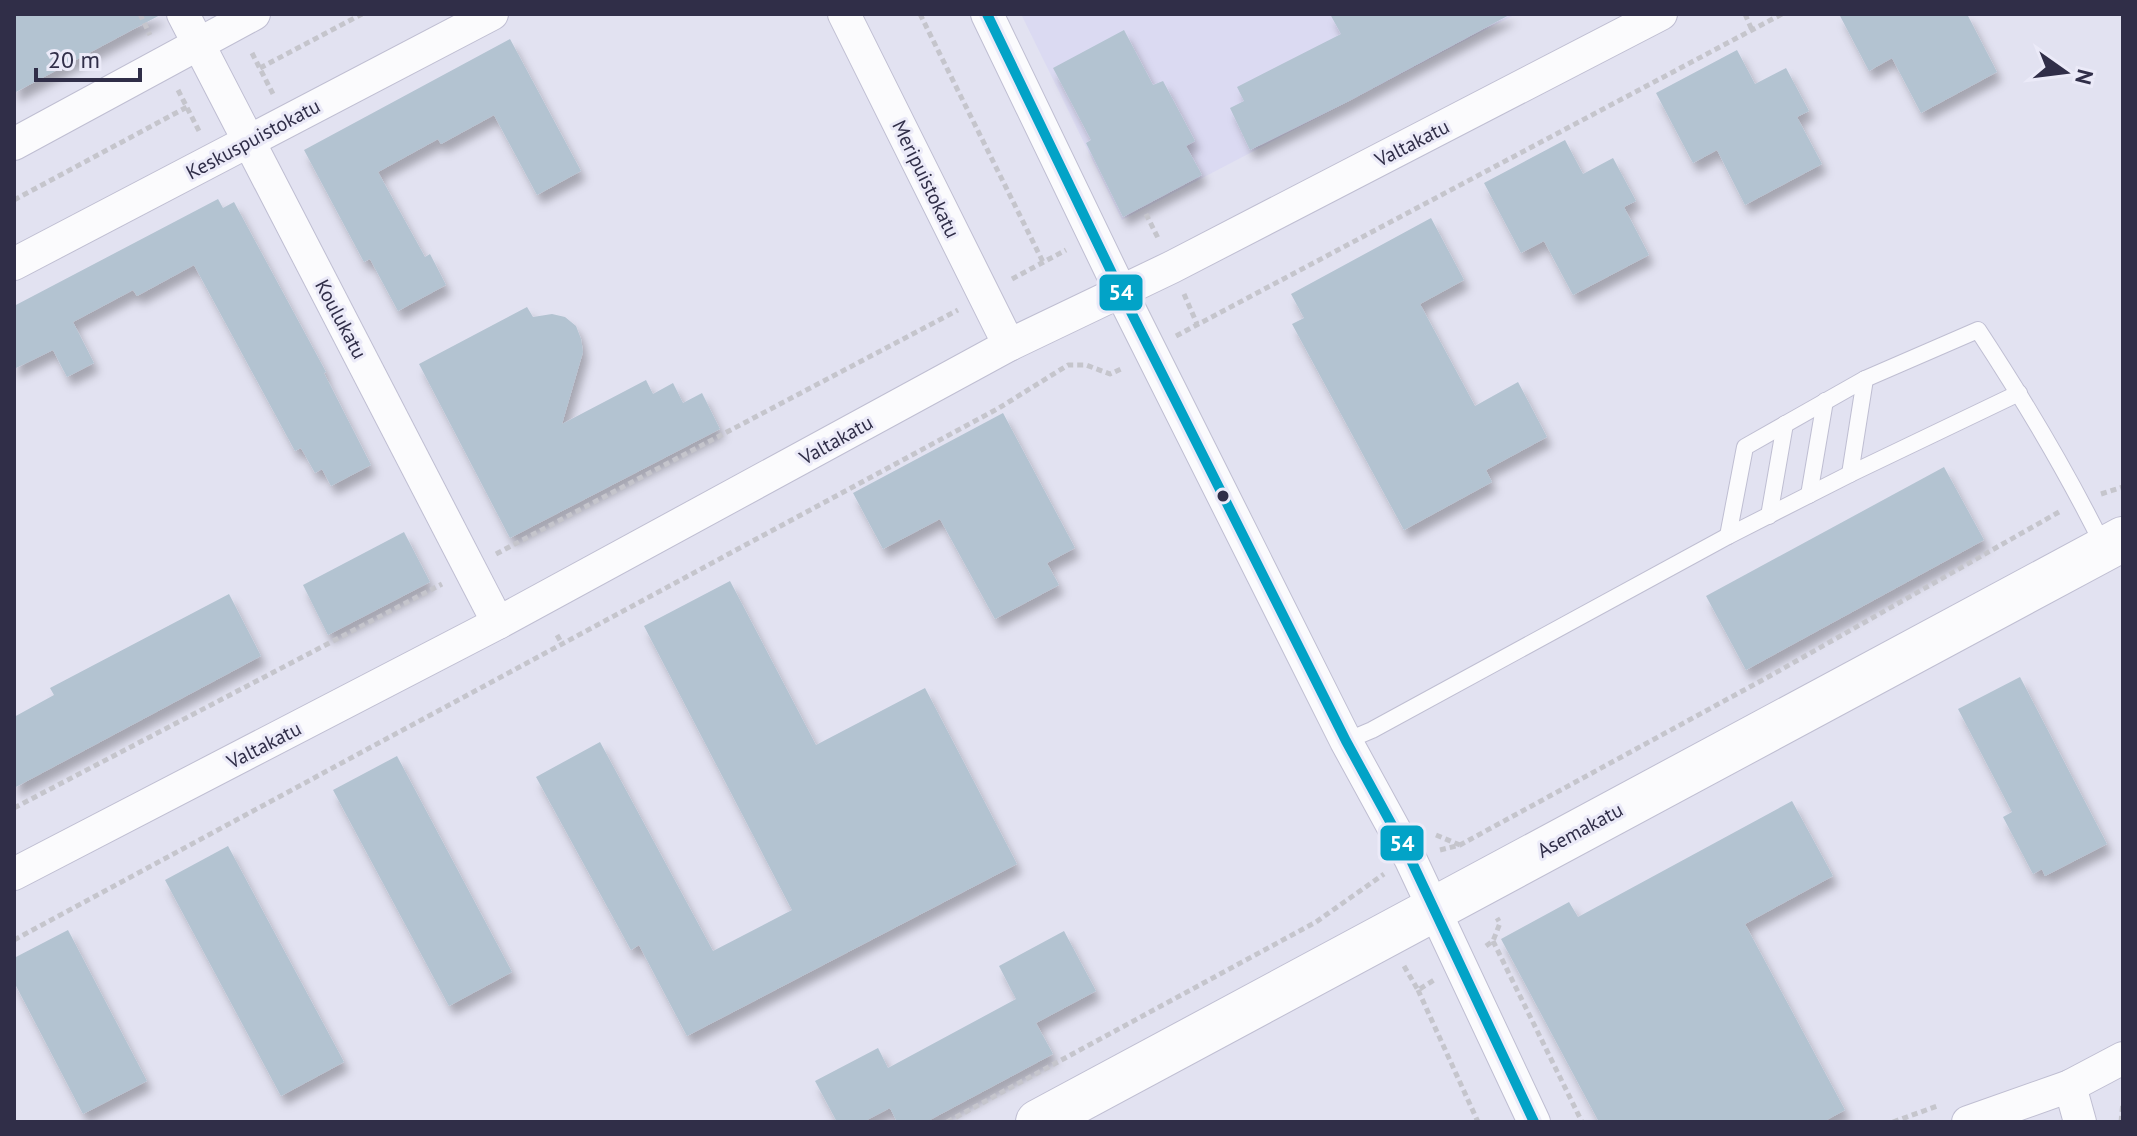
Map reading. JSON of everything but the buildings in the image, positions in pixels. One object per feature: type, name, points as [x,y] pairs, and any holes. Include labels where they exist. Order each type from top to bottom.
[{"type":"main road","name":"Asemakatu","points":[[1038,1122],[2114,544]]},
{"type":"street","name":"Koulukatu","points":[[183,14],[498,623]]},
{"type":"street","points":[[14,144],[254,14]]},
{"type":"street","name":"Keskuspuistokatu","points":[[14,264],[492,14]]},
{"type":"street","name":"Meripuistokatu","points":[[844,14],[1009,345]]},
{"type":"street","points":[[987,14],[1121,292],[1346,741],[1410,858],[1534,1122]]},
{"type":"street","name":"Valtakatu","points":[[14,874],[498,623],[1009,345],[1121,292],[1661,14]]},
{"type":"street","points":[[1968,1122],[2070,1086],[2123,1058]]},
{"type":"street","points":[[2070,1086],[2080,1122]]},
{"type":"lane","points":[[1728,536],[1745,447],[1865,379],[1978,330],[2019,393],[2081,500],[2114,544]]},
{"type":"lane","points":[[1850,474],[1865,379]]},
{"type":"lane","points":[[1346,741],[1372,730],[1728,536],[2019,393]]},
{"type":"lane","points":[[1809,495],[1825,401]]},
{"type":"lane","points":[[1769,516],[1785,424]]},
{"type":"path","points":[[140,14],[213,160]]},
{"type":"path","points":[[260,68],[362,14]]},
{"type":"path","points":[[920,14],[1043,262]]},
{"type":"path","points":[[1745,14],[1752,30]]},
{"type":"path","points":[[14,940],[999,408],[1068,365],[1086,365],[1110,374],[1197,324],[1782,14]]},
{"type":"path","points":[[14,200],[187,107]]},
{"type":"path","points":[[14,808],[1094,235]]},
{"type":"path","points":[[1185,298],[1197,324]]},
{"type":"path","points":[[634,480],[635,473]]},
{"type":"path","points":[[947,1122],[1316,922],[1360,889],[1410,858],[1460,845],[2081,500],[2123,487]]},
{"type":"path","points":[[557,635],[562,644]]},
{"type":"path","points":[[1493,941],[1582,1122]]},
{"type":"path","points":[[1418,990],[1478,1122]]},
{"type":"path","points":[[2121,1122],[2123,1102]]},
{"type":"shaded area","points":[[1021,14],[1516,14],[1122,220]]},
{"type":"transit line","name":"54","points":[[987,14],[1121,292],[1346,741],[1410,858],[1534,1122]]}]
